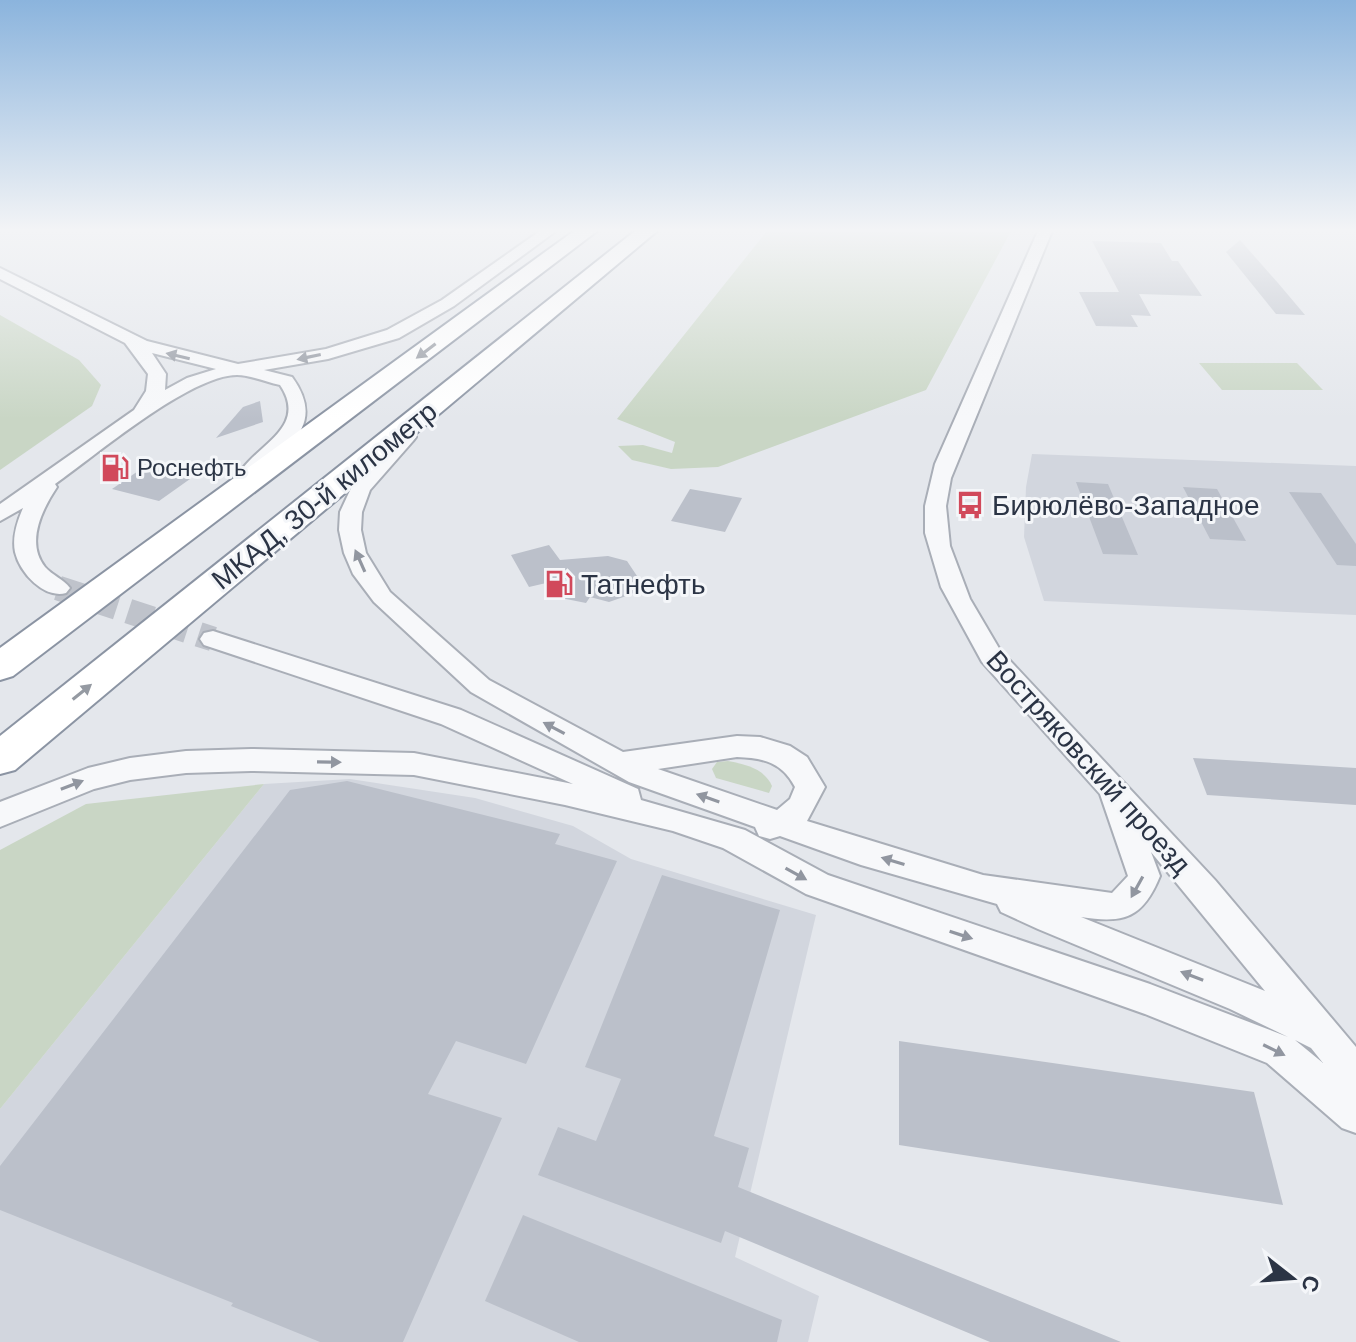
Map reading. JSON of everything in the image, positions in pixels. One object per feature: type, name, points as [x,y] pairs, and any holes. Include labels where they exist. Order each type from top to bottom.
[{"type":"highway","name":"МКАД, 30-й километр","points":[[0,667],[503,294]]},
{"type":"highway","name":"МКАД, 30-й километр","points":[[0,759],[570,294]]},
{"type":"street","points":[[39,294],[116,334],[162,353],[270,375],[286,381],[293,389],[298,415],[294,428],[261,461],[128,572]]},
{"type":"street","points":[[0,514],[133,419],[193,382],[243,369],[328,354],[393,334],[461,294]]},
{"type":"street","name":"Востряковский проезд","points":[[1018,294],[958,434],[937,494],[937,540],[959,599],[986,650],[1019,691],[1035,702],[1113,789],[1277,998]]},
{"type":"street","points":[[116,334],[151,360],[157,371],[154,397],[133,419]]},
{"type":"street","points":[[461,383],[384,459],[360,488],[351,512],[350,530],[355,553],[382,597],[480,686],[639,774],[861,852],[983,888],[1094,907],[1111,908],[1126,903],[1138,891],[1144,876],[1113,789]]},
{"type":"street","points":[[58,588],[35,571],[29,556],[26,536],[29,515],[46,488],[79,458]]},
{"type":"street","points":[[213,639],[451,717],[674,819]]},
{"type":"street","points":[[488,732],[579,759],[623,763],[732,747],[756,748],[780,754],[796,764],[810,787],[804,806],[782,823],[734,839]]},
{"type":"street","points":[[0,815],[88,779],[130,769],[186,762],[251,760],[414,764],[674,819],[734,839],[817,885],[1150,1000],[1280,1051],[1356,1114]]},
{"type":"street","points":[[983,888],[1073,930],[1277,998],[1327,1038],[1356,1075]]},
{"type":"street","points":[[1150,1000],[1185,1004],[1229,1015],[1256,1010],[1277,998]]},
{"type":"shaded area","points":[[1032,454],[1356,466],[1356,615],[1044,601],[1024,537],[1026,487]]},
{"type":"shaded area","points":[[350,779],[475,798],[573,826],[631,859],[816,915],[735,1257],[819,1296],[808,1342],[0,1342],[0,1109],[264,784]]},
{"type":"green space","points":[[717,294],[978,294],[926,390],[718,467],[671,469],[632,460],[618,446],[643,445],[672,453],[675,442],[617,419]]},
{"type":"green space","points":[[0,315],[79,360],[101,385],[92,406],[0,470]]},
{"type":"green space","points":[[1199,363],[1297,363],[1323,390],[1222,390]]},
{"type":"green space","points":[[717,762],[748,766],[765,775],[772,786],[769,793],[716,778],[712,769]]},
{"type":"green space","points":[[264,784],[0,1109],[0,850],[86,804]]},
{"type":"building","points":[[1080,294],[1200,294],[1202,296],[1139,294],[1151,316],[1131,315],[1138,327],[1096,326]]},
{"type":"building","points":[[1260,294],[1286,294],[1305,315],[1276,314]]},
{"type":"building","points":[[260,401],[263,422],[216,438],[243,407]]},
{"type":"building","points":[[144,467],[190,479],[159,501],[112,489]]},
{"type":"building","points":[[1076,482],[1108,484],[1138,555],[1103,554]]},
{"type":"building","points":[[1183,487],[1217,489],[1246,541],[1210,539]]},
{"type":"building","points":[[690,489],[742,498],[725,532],[671,521]]},
{"type":"building","points":[[1289,492],[1321,493],[1356,544],[1356,566],[1337,565]]},
{"type":"building","points":[[549,545],[560,560],[608,556],[627,561],[641,582],[632,594],[609,602],[590,597],[586,603],[561,598],[572,577],[529,587],[511,555]]},
{"type":"building","points":[[1193,758],[1356,768],[1356,805],[1207,795]]},
{"type":"building","points":[[347,781],[560,834],[555,844],[617,861],[526,1064],[456,1041],[428,1094],[502,1118],[403,1342],[320,1342],[231,1306],[233,1303],[0,1210],[0,1166],[290,790]]},
{"type":"building","points":[[662,875],[780,910],[714,1136],[749,1148],[738,1187],[1121,1342],[990,1342],[725,1231],[721,1243],[538,1175],[558,1127],[596,1141],[621,1079],[585,1067]]},
{"type":"building","points":[[899,1041],[1254,1092],[1283,1205],[899,1145]]},
{"type":"building","points":[[523,1215],[782,1320],[777,1342],[579,1342],[485,1301]]},
{"type":"tunnel","points":[[58,588],[213,639]]},
{"type":"place","name":"Роснефть","points":[[115,468]]},
{"type":"place","name":"Бирюлёво-Западное","points":[[970,505]]},
{"type":"place","name":"Татнефть","points":[[559,584]]}]
